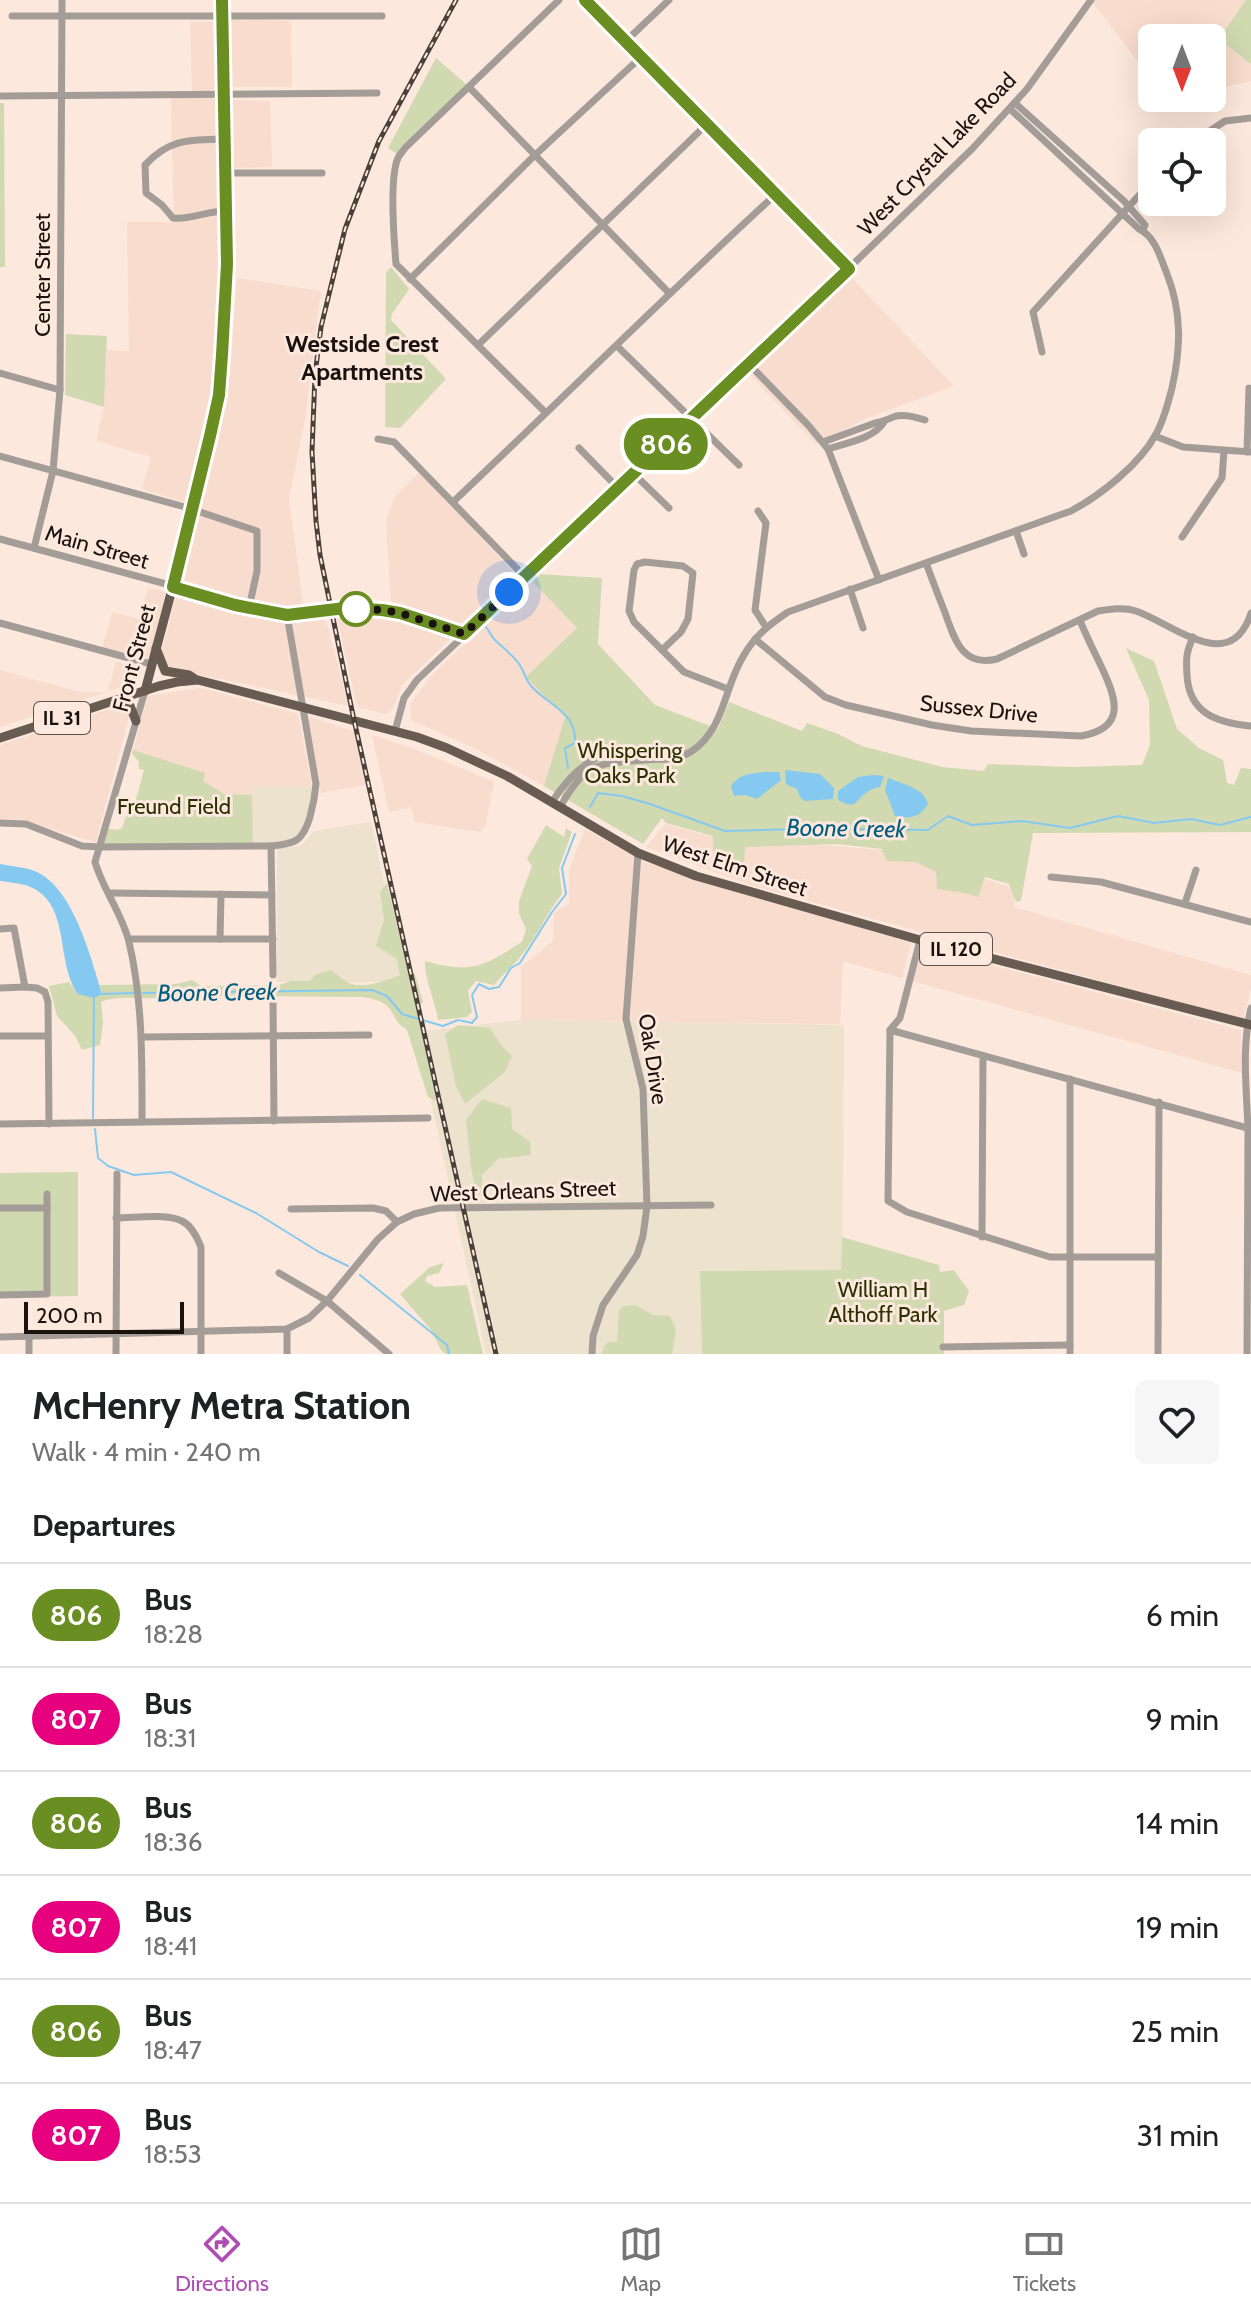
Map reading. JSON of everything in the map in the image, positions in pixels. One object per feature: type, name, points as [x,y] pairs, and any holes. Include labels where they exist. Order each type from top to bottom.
[{"type":"main road","name":"Front Street","points":[[145,691],[193,510],[219,395],[226,311],[222,0]]},
{"type":"main road","points":[[156,648],[165,671],[189,675],[198,680]]},
{"type":"main road","name":"West Elm Street","points":[[0,738],[145,691],[198,680],[442,745],[507,776],[638,853],[696,876],[920,940],[1249,1025]]},
{"type":"main road","points":[[110,702],[130,706],[136,721]]},
{"type":"street","name":"Center Street","points":[[34,548],[53,471],[60,390],[62,0]]},
{"type":"street","points":[[545,412],[396,264],[394,177],[398,158],[406,147],[559,0]]},
{"type":"street","points":[[586,0],[849,269]]},
{"type":"street","points":[[627,40],[669,0]]},
{"type":"street","name":"West Crystal Lake Road","points":[[395,731],[409,690],[464,634],[849,269],[1013,106],[1091,0]]},
{"type":"street","points":[[12,16],[382,16]]},
{"type":"street","points":[[410,279],[534,156],[641,57]]},
{"type":"street","points":[[469,87],[669,293]]},
{"type":"street","points":[[0,96],[377,93]]},
{"type":"street","points":[[556,805],[576,782],[594,768],[609,762],[664,761],[692,751],[713,729],[742,656],[766,627],[788,612],[1083,504],[1134,462],[1155,436],[1164,417],[1179,359],[1180,318],[1171,283],[1156,246],[1126,210],[1013,106]]},
{"type":"street","points":[[1214,128],[1225,121],[1251,118]]},
{"type":"street","points":[[478,345],[707,124]]},
{"type":"street","points":[[224,139],[180,141],[157,152],[145,165],[146,193],[173,218],[225,211]]},
{"type":"street","points":[[225,173],[322,173]]},
{"type":"street","points":[[453,502],[776,194]]},
{"type":"street","points":[[1042,352],[1033,312],[1138,197]]},
{"type":"street","points":[[617,346],[739,465]]},
{"type":"street","points":[[749,364],[825,446],[879,580]]},
{"type":"street","points":[[0,373],[60,390]]},
{"type":"street","points":[[1155,436],[1183,447],[1249,452],[1249,388]]},
{"type":"street","points":[[825,446],[873,433],[896,416],[925,420]]},
{"type":"street","points":[[378,439],[394,442],[525,577]]},
{"type":"street","points":[[579,448],[618,488]]},
{"type":"street","points":[[1182,537],[1222,478],[1224,451]]},
{"type":"street","points":[[0,456],[257,531],[257,571],[249,608]]},
{"type":"street","points":[[634,474],[669,508]]},
{"type":"street","points":[[758,511],[766,523],[755,610],[766,627]]},
{"type":"street","points":[[1016,531],[1024,554]]},
{"type":"street","name":"Main Street","points":[[0,539],[249,608],[287,615],[345,608],[382,610],[464,634]]},
{"type":"street","points":[[662,650],[681,632],[688,619],[693,573],[683,566],[645,562],[637,564],[634,570],[629,611],[634,622],[662,650],[684,672],[728,689]]},
{"type":"street","points":[[926,563],[956,641],[964,652],[976,660],[997,659],[1098,611],[1133,610],[1204,643],[1219,645],[1235,640],[1246,627],[1251,613]]},
{"type":"street","points":[[850,589],[863,628]]},
{"type":"street","points":[[0,823],[26,824],[82,846],[100,847],[271,846],[288,844],[305,834],[316,784],[287,615]]},
{"type":"street","name":"Sussex Drive","points":[[755,639],[825,697],[846,705],[971,731],[1081,736],[1098,733],[1110,723],[1115,710],[1113,692],[1080,621]]},
{"type":"street","points":[[0,623],[151,664]]},
{"type":"street","points":[[1193,637],[1185,655],[1187,688],[1196,704],[1209,716],[1229,724],[1251,726]]},
{"type":"street","name":"Front Street","points":[[100,847],[145,691]]},
{"type":"street","points":[[271,846],[273,975]]},
{"type":"street","points":[[100,847],[95,862],[129,939],[138,993],[142,1037],[142,1122]]},
{"type":"street","name":"Oak Drive","points":[[592,1354],[593,1336],[603,1305],[637,1255],[647,1206],[643,1089],[626,1019],[638,853]]},
{"type":"street","points":[[1185,903],[1196,870]]},
{"type":"street","points":[[1051,877],[1101,882],[1251,922]]},
{"type":"street","points":[[110,893],[272,895]]},
{"type":"street","points":[[220,939],[221,894]]},
{"type":"street","points":[[0,929],[14,928],[25,987]]},
{"type":"street","points":[[129,939],[273,939]]},
{"type":"street","points":[[920,940],[900,1018],[890,1030],[888,1201],[907,1212],[1050,1257],[1158,1257]]},
{"type":"street","points":[[0,988],[37,988],[45,992],[48,1002],[49,1124]]},
{"type":"street","points":[[273,999],[274,1121]]},
{"type":"street","points":[[1247,1354],[1251,1008]]},
{"type":"street","points":[[890,1030],[1249,1128]]},
{"type":"street","points":[[142,1037],[369,1035]]},
{"type":"street","points":[[0,1036],[47,1036]]},
{"type":"street","points":[[982,1237],[983,1056]]},
{"type":"street","points":[[943,1347],[1070,1350],[1070,1079]]},
{"type":"street","points":[[1158,1354],[1159,1102]]},
{"type":"street","points":[[0,1124],[428,1118]]},
{"type":"street","points":[[116,1354],[117,1174]]},
{"type":"street","points":[[0,1295],[47,1294],[47,1194]]},
{"type":"street","name":"West Orleans Street","points":[[287,1329],[309,1318],[378,1239],[397,1222],[414,1214],[439,1208],[711,1205]]},
{"type":"street","points":[[0,1208],[47,1208]]},
{"type":"street","points":[[291,1209],[373,1208],[386,1211],[397,1222]]},
{"type":"street","points":[[116,1218],[166,1217],[182,1221],[194,1231],[201,1247],[201,1354]]},
{"type":"street","points":[[279,1273],[327,1301],[389,1354]]},
{"type":"street","points":[[0,1337],[287,1329],[287,1354]]},
{"type":"street","points":[[29,1336],[29,1354]]},
{"type":"shaded area","points":[[1091,0],[1251,0],[1251,81],[1226,87],[1226,24],[1138,24],[1138,62]]},
{"type":"shaded area","points":[[228,19],[291,21],[292,87],[228,87]]},
{"type":"shaded area","points":[[190,22],[215,22],[217,88],[209,91],[192,91]]},
{"type":"shaded area","points":[[171,98],[213,98],[218,103],[220,311],[213,387],[187,503],[142,489],[151,457],[96,441],[104,407],[107,350],[129,351],[127,222],[174,222]]},
{"type":"shaded area","points":[[229,100],[270,101],[272,167],[230,168]]},
{"type":"shaded area","points":[[850,276],[954,386],[867,418],[816,444],[749,374]]},
{"type":"shaded area","points":[[237,278],[321,291],[305,420],[289,498],[303,604],[289,607],[272,606],[181,582],[230,375]]},
{"type":"shaded area","points":[[420,472],[515,574],[461,627],[391,603],[386,521],[395,496]]},
{"type":"shaded area","points":[[532,581],[577,628],[565,717],[544,786],[472,747],[411,720],[410,704],[431,676]]},
{"type":"shaded area","points":[[148,588],[165,592],[150,659],[102,648],[112,612],[139,619]]},
{"type":"shaded area","points":[[177,593],[291,620],[325,617],[349,706],[158,666]]},
{"type":"shaded area","points":[[336,612],[392,614],[450,634],[450,639],[402,685],[393,708],[386,714],[357,707]]},
{"type":"shaded area","points":[[116,662],[143,670],[136,681],[107,692]]},
{"type":"shaded area","points":[[0,670],[80,692],[107,692],[0,727]]},
{"type":"shaded area","points":[[200,688],[298,714],[312,787],[253,787],[252,795],[224,794],[203,781],[204,773],[133,750],[148,696]]},
{"type":"shaded area","points":[[133,701],[96,842],[26,820],[0,819],[0,745]]},
{"type":"shaded area","points":[[309,717],[354,731],[366,785],[321,793]]},
{"type":"shaded area","points":[[372,735],[494,782],[485,828],[482,827],[481,832],[415,822],[411,807],[389,812]]},
{"type":"shaded area","points":[[252,787],[312,787],[304,829],[290,840],[253,846]]},
{"type":"shaded area","points":[[371,822],[405,982],[277,982],[277,849],[301,846],[314,831]]},
{"type":"shaded area","points":[[665,824],[714,837],[886,850],[1014,888],[1014,907],[1251,975],[1243,1020],[750,885],[646,847]]},
{"type":"shaded area","points":[[585,829],[645,862],[911,943],[902,978],[843,961],[840,1024],[521,1020],[521,967],[553,941],[554,913],[569,903],[569,870]]},
{"type":"shaded area","points":[[922,947],[1241,1030],[1242,1073],[912,981]]},
{"type":"shaded area","points":[[521,1020],[844,1025],[842,1270],[701,1271],[702,1354],[486,1354],[416,1032]]},
{"type":"green space","points":[[1246,0],[1251,0],[1251,64],[1226,44],[1226,29]]},
{"type":"green space","points":[[436,58],[467,85],[397,154],[388,148]]},
{"type":"green space","points":[[0,103],[4,103],[5,267],[0,267]]},
{"type":"green space","points":[[391,267],[409,289],[391,320],[446,379],[400,428],[385,427],[386,273]]},
{"type":"green space","points":[[66,334],[107,336],[104,407],[65,395]]},
{"type":"green space","name":"Whispering Oaks Park","points":[[539,574],[602,578],[598,644],[655,705],[718,729],[729,702],[802,731],[807,723],[862,746],[942,767],[984,771],[988,764],[1073,767],[1142,765],[1150,745],[1149,700],[1126,648],[1154,661],[1177,729],[1199,748],[1223,760],[1227,783],[1234,785],[1241,768],[1251,769],[1251,832],[1033,833],[1021,901],[1016,902],[1009,884],[985,877],[978,897],[937,889],[936,872],[916,862],[887,861],[882,849],[837,844],[745,847],[744,865],[714,863],[713,836],[666,823],[662,818],[643,844],[544,786],[565,717],[526,677],[577,628],[532,581]]},
{"type":"green space","name":"Freund Field","points":[[133,750],[205,773],[203,781],[224,794],[252,795],[253,846],[100,847],[105,828],[122,828],[129,807],[135,803],[144,770],[139,769]]},
{"type":"green space","points":[[546,825],[564,837],[566,828],[572,832],[559,868],[562,894],[526,950],[494,985],[476,981],[468,991],[472,1012],[467,1017],[438,1020],[425,961],[454,967],[476,966],[522,942],[526,929],[519,914],[519,901],[532,866],[527,859]]},
{"type":"green space","points":[[387,883],[407,968],[415,974],[423,1002],[417,1008],[436,1101],[428,1097],[407,1030],[383,1003],[364,997],[114,999],[101,1002],[103,1022],[100,1045],[82,1050],[76,1037],[57,1016],[49,986],[69,982],[78,994],[102,994],[99,985],[176,984],[192,980],[201,986],[279,985],[291,981],[310,981],[315,975],[331,970],[347,982],[360,985],[374,984],[400,975],[397,959],[376,946],[384,920],[380,892]]},
{"type":"green space","points":[[458,1025],[490,1028],[512,1056],[505,1072],[465,1104],[456,1086],[445,1034]]},
{"type":"green space","points":[[482,1099],[511,1108],[512,1129],[530,1142],[531,1155],[498,1159],[482,1175],[482,1195],[476,1193],[466,1120]]},
{"type":"green space","points":[[78,1172],[78,1296],[0,1297],[0,1173]]},
{"type":"green space","name":"William H Althoff Park","points":[[842,1237],[939,1265],[940,1272],[954,1270],[969,1291],[964,1305],[944,1311],[944,1354],[702,1354],[700,1271],[841,1270]]},
{"type":"green space","points":[[444,1263],[439,1273],[427,1276],[425,1281],[435,1287],[467,1285],[483,1354],[446,1354],[431,1330],[400,1294],[430,1267]]},
{"type":"green space","points":[[635,1305],[653,1315],[670,1316],[676,1330],[672,1354],[602,1354],[608,1342],[617,1342],[619,1310]]},
{"type":"water","points":[[785,770],[820,774],[834,788],[833,799],[805,801],[797,789],[786,784]]},
{"type":"water","points":[[779,772],[781,780],[757,799],[745,795],[734,796],[731,786],[740,777],[752,773]]},
{"type":"water","points":[[884,776],[880,787],[868,791],[849,805],[838,800],[838,791],[858,777]]},
{"type":"water","points":[[888,778],[922,794],[928,804],[925,809],[914,816],[895,816],[885,790]]},
{"type":"water","points":[[0,864],[32,870],[58,890],[78,923],[102,994],[94,998],[78,994],[66,965],[57,917],[50,904],[40,893],[25,885],[0,881]]},
{"type":"waterway","points":[[486,627],[518,662],[531,686],[560,710],[571,724],[575,743],[565,748],[568,768]]},
{"type":"waterway","name":"Boone Creek","points":[[590,807],[598,793],[622,796],[725,831],[803,829],[813,826],[824,829],[928,830],[948,816],[972,825],[1022,821],[1070,828],[1118,816],[1154,823],[1191,819],[1220,825],[1251,817]]},
{"type":"waterway","name":"Boone Creek","points":[[143,993],[372,990],[387,996],[402,1014],[443,1026],[458,1020],[472,1023],[477,1017],[472,995],[479,984],[489,989],[499,987],[511,968],[520,963],[566,894],[562,868],[575,834]]},
{"type":"waterway","name":"Boone Creek","points":[[102,994],[134,993]]},
{"type":"waterway","points":[[93,1118],[94,999]]},
{"type":"waterway","points":[[95,1129],[98,1158],[108,1166],[134,1175],[171,1172],[256,1213],[348,1266]]},
{"type":"waterway","points":[[360,1275],[447,1345],[449,1354]]},
{"type":"railway","points":[[456,0],[379,141],[345,229],[321,327],[315,375],[312,452],[320,555],[496,1354]]},
{"type":"bus line","name":"806","points":[[222,0],[227,264],[219,395],[173,587],[235,605],[287,615],[345,608],[382,610],[464,634],[849,269],[585,0]]},
{"type":"district","name":"Westside Crest Apartments","points":[[362,357]]},
{"type":"route","points":[[356,609],[345,608],[382,610],[400,613],[464,634],[509,592]]}]
